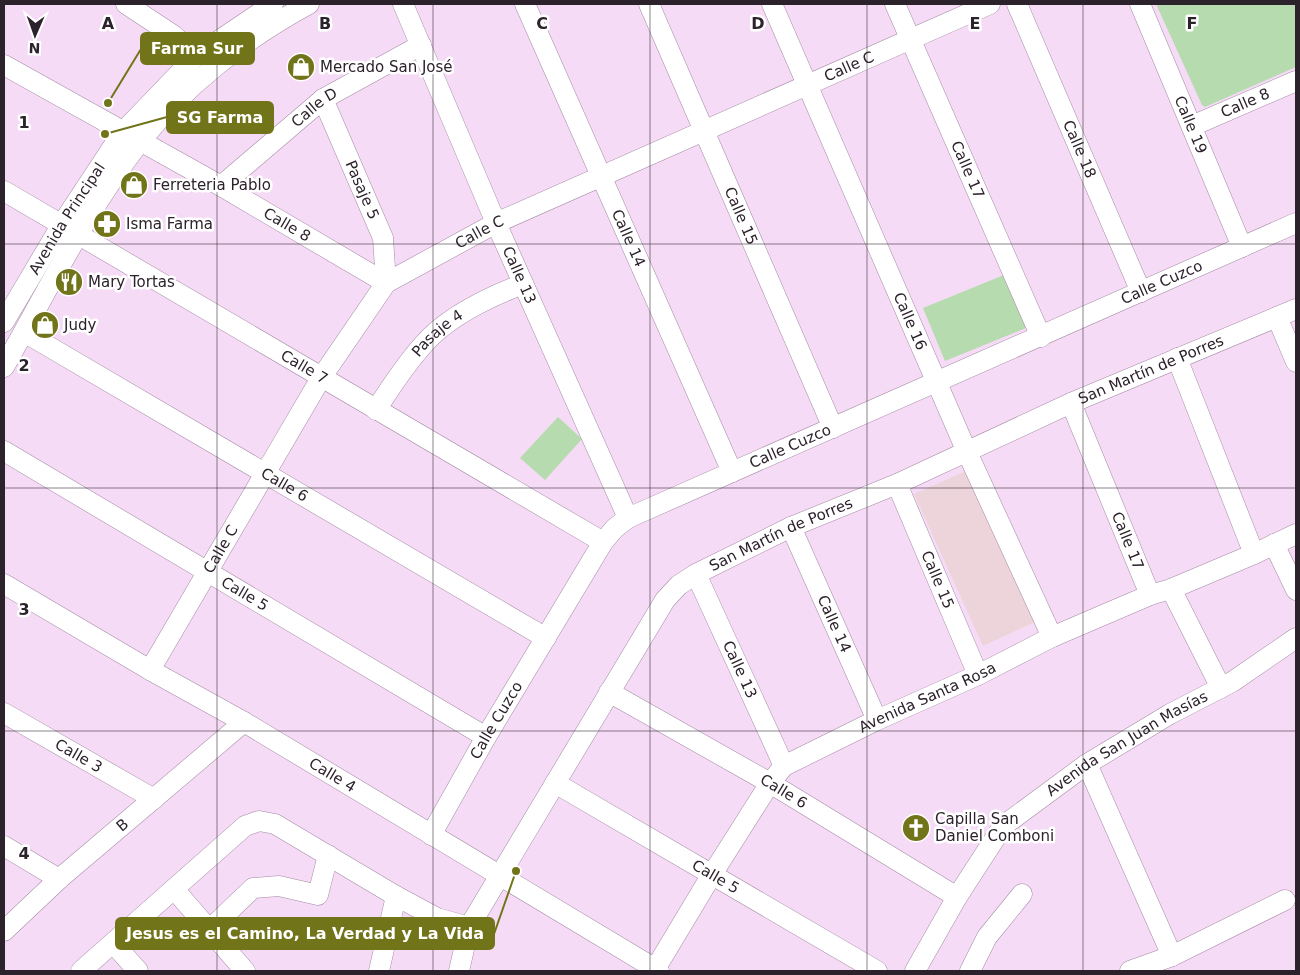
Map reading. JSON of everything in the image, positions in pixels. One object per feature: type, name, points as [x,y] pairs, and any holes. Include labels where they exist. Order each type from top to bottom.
[{"type":"street","points":[[126,4],[173,34],[196,56]]},
{"type":"street","name":"Avenida Principal","points":[[4,322],[62,224],[122,132],[196,56],[273,4]]},
{"type":"street","name":"Avenida Principal","points":[[4,367],[118,171],[141,141],[164,114],[218,64],[290,14],[309,4]]},
{"type":"street","name":"Calle 13","points":[[403,4],[496,224],[628,518]]},
{"type":"street","name":"Calle 14","points":[[525,4],[599,176],[732,472]]},
{"type":"street","name":"Calle 15","points":[[648,4],[834,428]]},
{"type":"street","name":"Calle 16","points":[[772,4],[967,452],[1052,637]]},
{"type":"street","name":"Calle 17","points":[[895,4],[1041,337]]},
{"type":"street","name":"Calle C","points":[[150,670],[321,378],[386,283],[496,224],[599,176],[990,4]]},
{"type":"street","name":"Calle 18","points":[[1017,4],[1141,292]]},
{"type":"street","name":"Calle 19","points":[[1140,4],[1242,247]]},
{"type":"street","name":"Calle D","points":[[221,186],[323,99],[420,45]]},
{"type":"street","name":"Calle 8","points":[[4,65],[221,186],[386,283]]},
{"type":"street","name":"Calle 8","points":[[1192,126],[1296,82]]},
{"type":"street","name":"Pasaje 5","points":[[323,99],[383,238],[386,283]]},
{"type":"street","name":"Calle 7","points":[[4,191],[603,542]]},
{"type":"street","name":"Calle Cuzco","points":[[431,835],[486,737],[603,542],[614,528],[628,518],[1296,223]]},
{"type":"street","name":"Pasaje 4","points":[[376,410],[424,344],[461,314],[491,296],[523,284]]},
{"type":"street","name":"San Martín de Porres","points":[[459,971],[469,926],[664,600],[679,585],[696,574],[791,527],[897,484],[1071,403],[1296,309]]},
{"type":"street","points":[[1277,317],[1296,362]]},
{"type":"street","name":"Calle 6","points":[[24,332],[546,638]]},
{"type":"street","points":[[1177,358],[1254,554]]},
{"type":"street","name":"Calle 17","points":[[1071,403],[1150,595]]},
{"type":"street","name":"Calle 5","points":[[4,451],[486,737]]},
{"type":"street","name":"Calle 15","points":[[897,484],[978,675]]},
{"type":"street","name":"Calle 14","points":[[791,527],[877,720]]},
{"type":"street","name":"Avenida Santa Rosa","points":[[654,971],[711,876],[770,783],[784,766],[877,720],[978,675],[1052,637],[1150,595],[1171,589],[1254,554],[1296,534]]},
{"type":"street","points":[[1274,544],[1296,590]]},
{"type":"street","name":"Calle 13","points":[[696,574],[784,766]]},
{"type":"street","name":"Calle 4","points":[[4,584],[150,670],[244,722],[500,875],[654,971]]},
{"type":"street","points":[[1171,589],[1221,688]]},
{"type":"street","name":"Avenida San Juan Masías","points":[[915,971],[957,897],[1003,826],[1087,764],[1170,714],[1221,688],[1296,638]]},
{"type":"street","name":"Calle 6","points":[[609,692],[770,783],[957,897]]},
{"type":"street","name":"Calle 3","points":[[4,713],[154,799]]},
{"type":"street","name":"B","points":[[4,930],[59,879],[244,722]]},
{"type":"street","points":[[1087,764],[1172,956]]},
{"type":"street","name":"Calle 5","points":[[554,783],[877,971]]},
{"type":"street","points":[[81,971],[245,826],[259,821],[275,824],[396,896],[437,918],[469,926]]},
{"type":"street","points":[[4,846],[59,879]]},
{"type":"street","points":[[209,930],[253,888],[279,886],[318,895],[328,855]]},
{"type":"street","points":[[174,889],[244,971]]},
{"type":"street","points":[[970,971],[987,937],[1022,894]]},
{"type":"street","points":[[378,971],[396,896]]},
{"type":"street","points":[[1130,971],[1172,956],[1285,900]]},
{"type":"street","points":[[113,943],[138,971]]},
{"type":"shaded area","points":[[966,471],[1035,622],[983,646],[914,494]]},
{"type":"green space","points":[[1156,4],[1296,4],[1296,67],[1205,107],[1202,105]]},
{"type":"green space","points":[[1004,275],[1026,328],[945,361],[923,308]]},
{"type":"green space","points":[[558,417],[582,439],[545,480],[520,458]]},
{"type":"place","name":"Mercado San José","points":[[301,67]]},
{"type":"place","name":"Farma Sur","points":[[108,103]]},
{"type":"place","name":"SG Farma","points":[[105,134]]},
{"type":"place","name":"Ferreteria Pablo","points":[[134,185]]},
{"type":"place","name":"Isma Farma","points":[[107,224]]},
{"type":"place","name":"Mary Tortas","points":[[69,282]]},
{"type":"place","name":"Judy","points":[[45,325]]},
{"type":"place","name":"Capilla San Daniel Comboni","points":[[916,828]]},
{"type":"place","name":"Jesus es el Camino, La Verdad y La Vida","points":[[516,871]]}]
